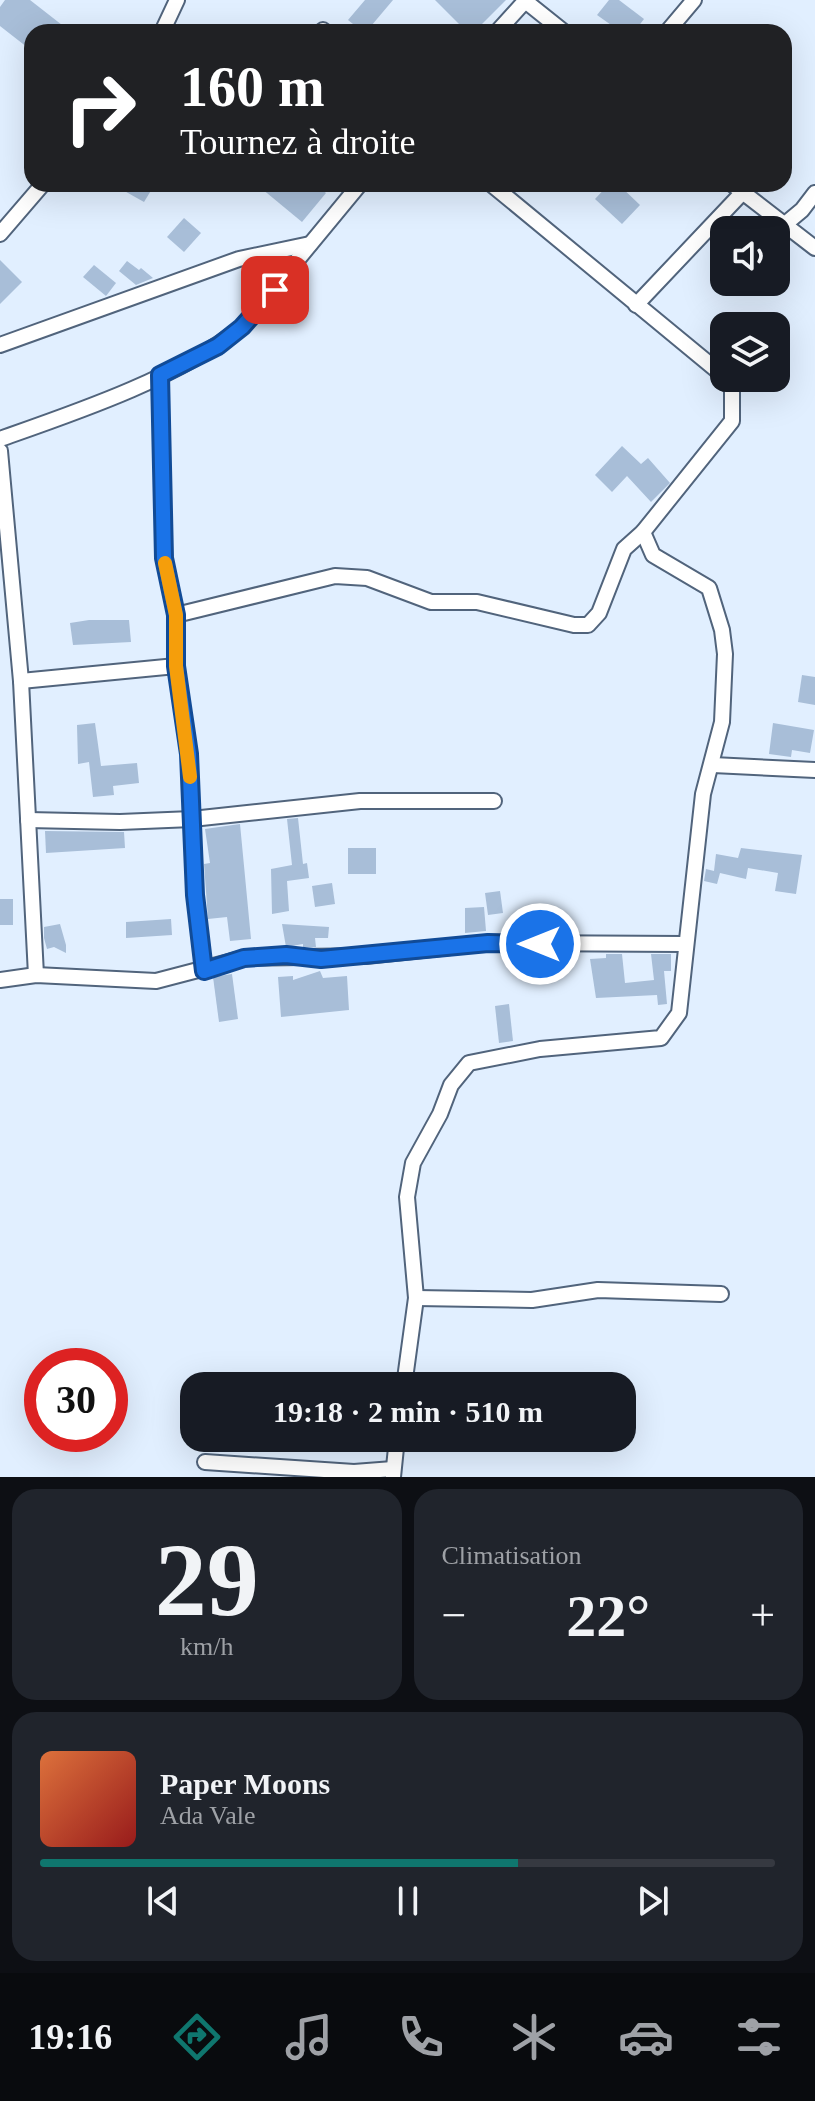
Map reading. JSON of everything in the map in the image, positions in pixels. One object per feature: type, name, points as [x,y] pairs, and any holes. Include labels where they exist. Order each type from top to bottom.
[{"type":"street","points":[[166,24],[177,0]]},
{"type":"street","points":[[504,24],[525,0],[554,24]]},
{"type":"street","points":[[674,24],[694,0]]},
{"type":"street","points":[[0,234],[36,192]]},
{"type":"street","points":[[0,439],[67,416],[218,346],[242,327],[353,192]]},
{"type":"street","points":[[176,615],[335,576],[367,578],[431,602],[477,602],[588,625],[599,613],[624,549],[643,532],[732,421],[735,405],[732,389],[719,372],[501,192]]},
{"type":"street","points":[[636,305],[734,192]]},
{"type":"street","points":[[741,192],[772,216]]},
{"type":"street","points":[[790,220],[815,193]]},
{"type":"street","points":[[790,229],[815,248]]},
{"type":"street","points":[[0,345],[239,259],[310,244]]},
{"type":"street","points":[[160,375],[164,558],[176,615],[176,666],[189,754],[204,971]]},
{"type":"street","points":[[0,451],[21,681],[36,975]]},
{"type":"street","points":[[406,1372],[416,1298],[407,1197],[413,1163],[440,1114],[451,1085],[469,1063],[540,1049],[661,1038],[679,1013],[684,944],[703,794],[722,722],[722,630],[709,588],[653,555],[643,532]]},
{"type":"street","points":[[21,681],[176,666]]},
{"type":"street","points":[[713,765],[815,770]]},
{"type":"street","points":[[28,820],[192,819],[360,801],[494,801]]},
{"type":"street","points":[[0,980],[36,975],[156,981],[204,971],[244,958],[366,956],[488,943],[684,944]]},
{"type":"street","points":[[416,1298],[532,1300],[598,1290],[721,1294]]},
{"type":"street","points":[[205,1462],[393,1473],[395,1452]]},
{"type":"building","points":[[5,0],[30,0],[61,24],[24,24],[24,45],[0,26],[0,7]]},
{"type":"building","points":[[365,0],[393,0],[373,24],[353,24],[348,20]]},
{"type":"building","points":[[435,0],[506,0],[482,24],[459,24]]},
{"type":"building","points":[[609,0],[619,0],[644,19],[640,24],[610,24],[597,15]]},
{"type":"building","points":[[126,192],[150,192],[144,202]]},
{"type":"building","points":[[266,192],[326,193],[302,222]]},
{"type":"building","points":[[602,192],[626,192],[640,205],[622,224],[595,199]]},
{"type":"building","points":[[184,218],[201,233],[184,252],[167,237]]},
{"type":"building","points":[[0,260],[22,282],[0,304]]},
{"type":"building","points":[[127,261],[153,278],[136,285],[119,271]]},
{"type":"building","points":[[94,265],[116,283],[106,296],[83,277]]},
{"type":"building","points":[[622,446],[641,464],[648,458],[670,483],[651,502],[627,476],[612,492],[595,475]]},
{"type":"building","points":[[129,620],[131,642],[73,645],[70,623]]},
{"type":"building","points":[[802,675],[815,677],[815,705],[798,702]]},
{"type":"building","points":[[95,723],[101,766],[137,763],[139,783],[113,786],[114,795],[93,797],[89,762],[78,764],[77,725]]},
{"type":"building","points":[[773,723],[814,730],[810,753],[792,750],[791,757],[769,754]]},
{"type":"building","points":[[298,818],[303,864],[307,863],[309,878],[287,881],[289,911],[272,914],[271,869],[292,865],[287,819]]},
{"type":"building","points":[[240,824],[251,939],[230,941],[227,917],[208,919],[204,864],[210,863],[205,829]]},
{"type":"building","points":[[45,831],[124,832],[125,848],[46,853]]},
{"type":"building","points":[[348,848],[376,848],[376,874],[348,874]]},
{"type":"building","points":[[741,848],[802,855],[796,894],[775,891],[778,873],[748,868],[746,879],[720,873],[717,884],[704,881],[706,869],[714,871],[716,854],[738,858]]},
{"type":"building","points":[[332,883],[335,904],[315,907],[312,886]]},
{"type":"building","points":[[500,891],[503,913],[488,915],[485,893]]},
{"type":"building","points":[[0,899],[13,899],[13,925],[0,925]]},
{"type":"building","points":[[484,907],[486,931],[465,933],[465,908]]},
{"type":"building","points":[[171,919],[172,935],[126,938],[126,922]]},
{"type":"building","points":[[60,924],[66,953],[54,947],[47,949],[44,938],[44,927]]},
{"type":"building","points":[[282,924],[329,927],[328,938],[315,938],[316,947],[303,947],[303,944],[286,947]]},
{"type":"building","points":[[606,954],[622,954],[625,983],[654,980],[651,954],[671,954],[671,971],[664,971],[667,1004],[658,1005],[657,995],[596,998],[590,959],[606,958]]},
{"type":"building","points":[[320,971],[323,978],[347,976],[349,1010],[281,1017],[278,977],[293,976],[293,980]]},
{"type":"building","points":[[232,974],[238,1019],[219,1022],[213,977]]},
{"type":"building","points":[[509,1004],[513,1041],[499,1043],[495,1006]]},
{"type":"slow traffic","points":[[165,563],[176,615],[176,666],[190,777]]},
{"type":"route","points":[[275,290],[242,327],[218,346],[160,375],[164,558],[176,615],[176,666],[189,754],[195,895],[204,971],[244,958],[286,955],[321,959],[454,949],[488,943],[540,944]]}]
